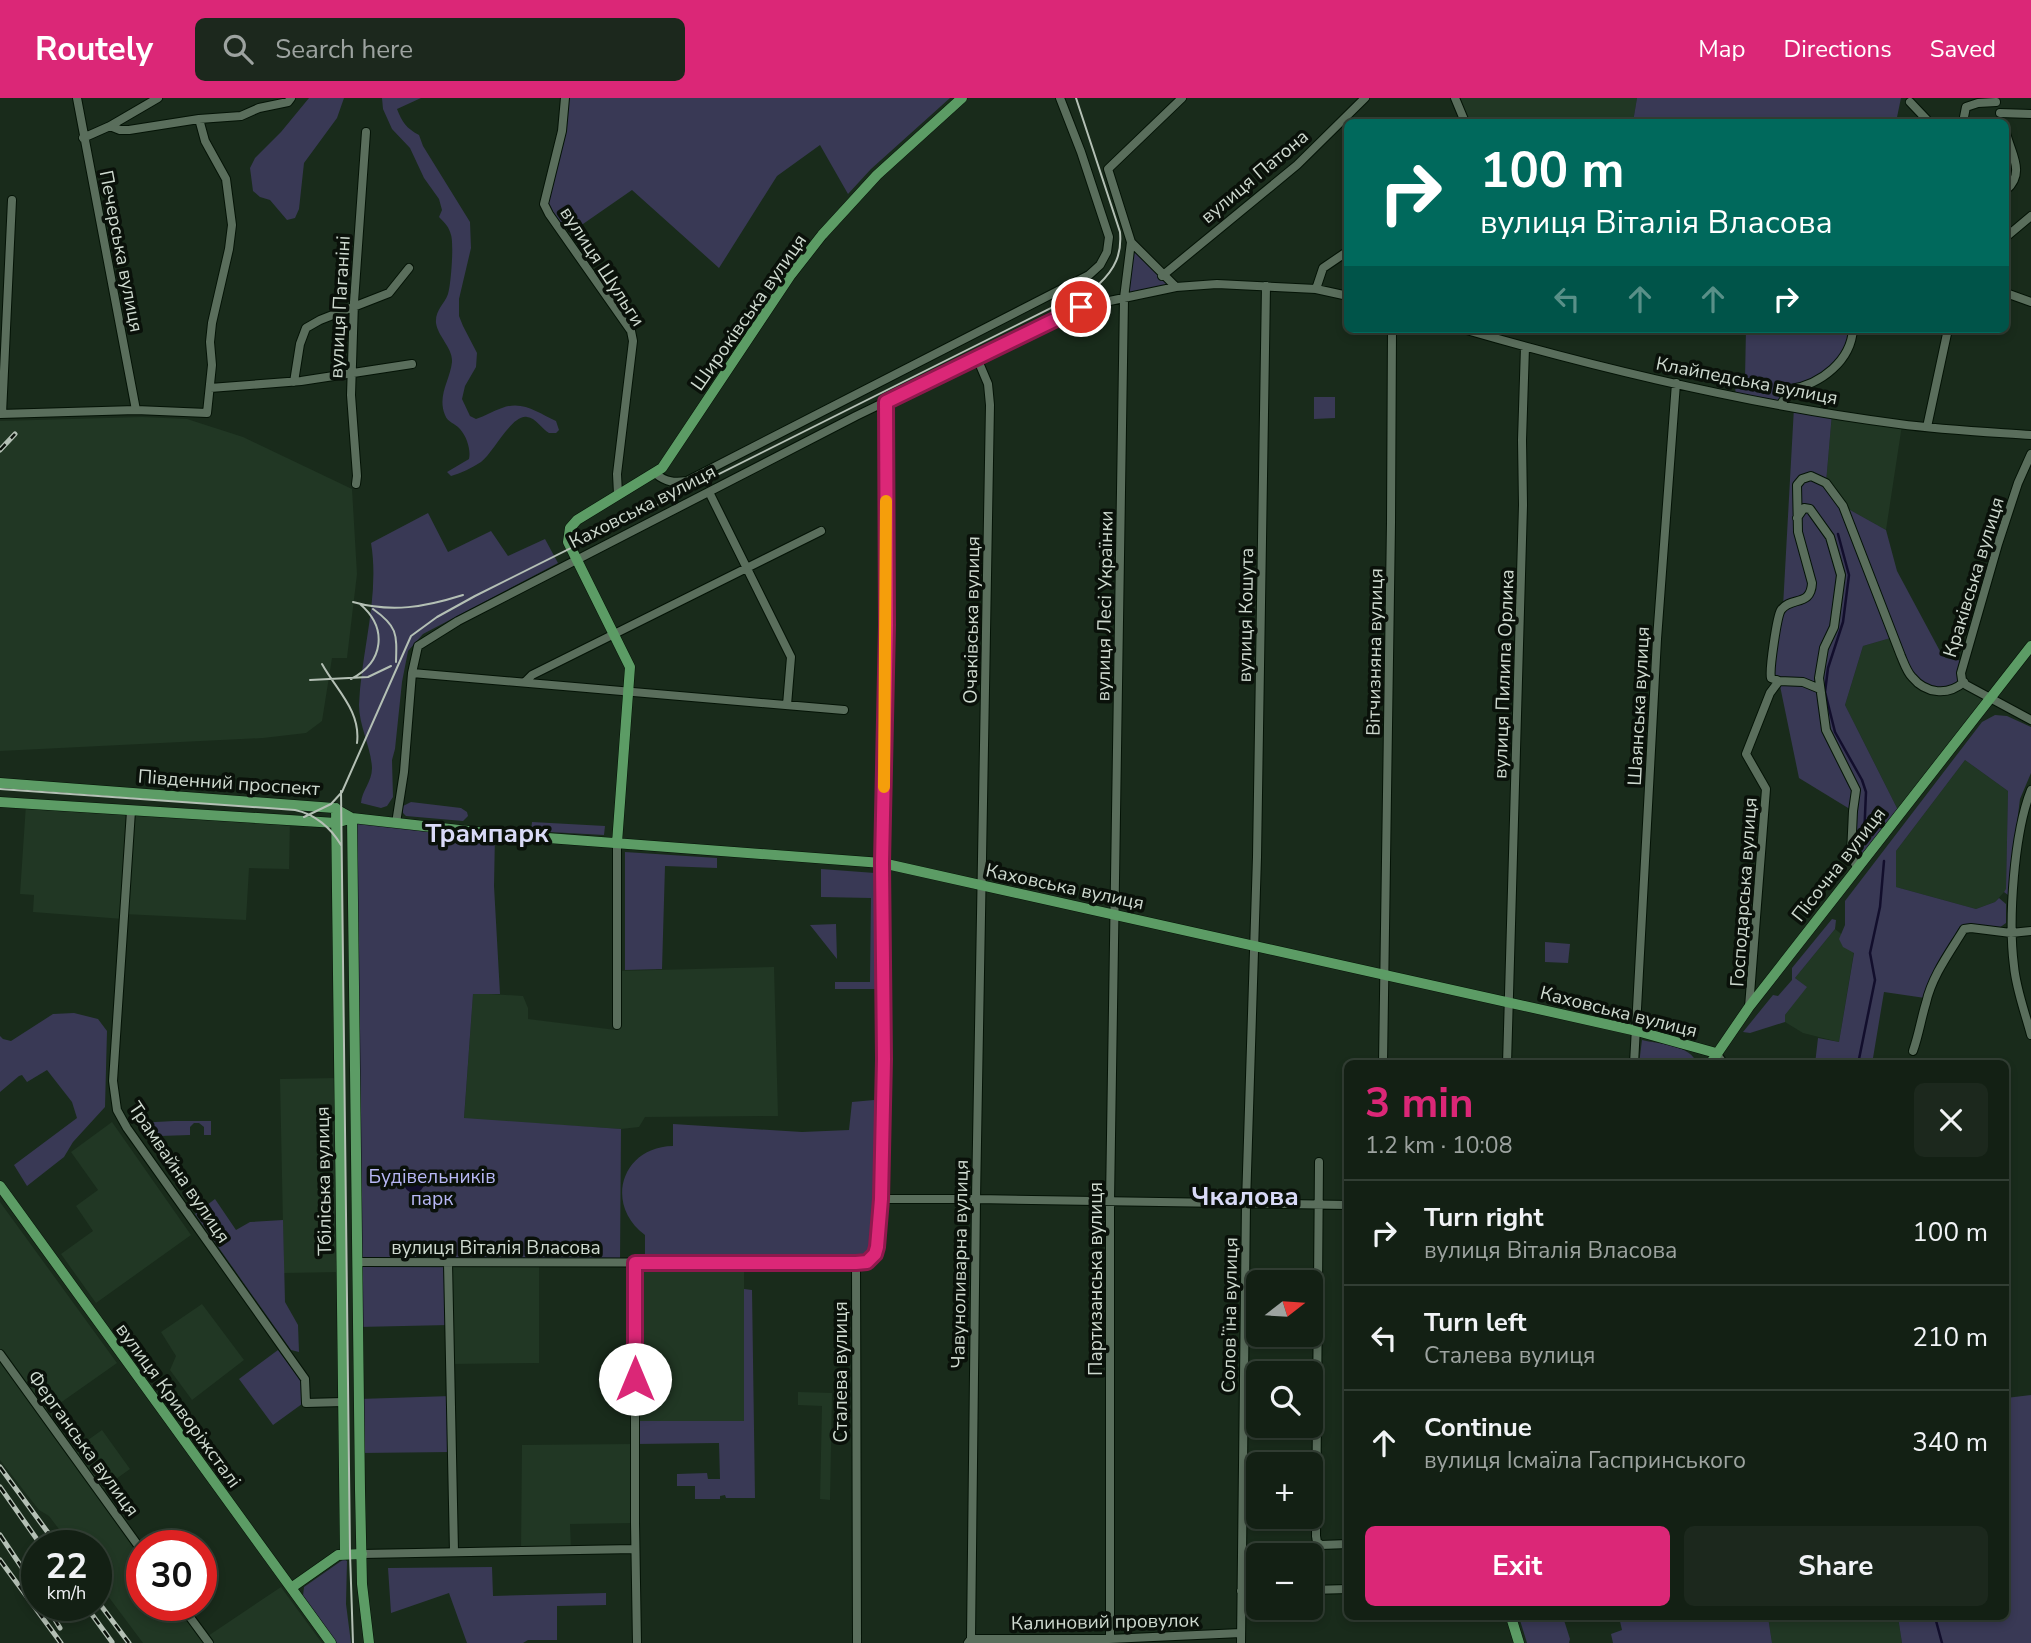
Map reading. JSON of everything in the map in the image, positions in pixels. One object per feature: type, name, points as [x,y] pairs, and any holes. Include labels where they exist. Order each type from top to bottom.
[{"type":"main road","name":"Широківська вулиця","points":[[576,559],[568,542],[570,528],[576,520],[656,474],[666,463],[790,276],[822,235],[877,175],[962,98]]},
{"type":"main road","points":[[576,559],[630,667],[617,843]]},
{"type":"main road","name":"Пісочна вулиця","points":[[1712,1060],[1749,1007],[2031,646]]},
{"type":"main road","name":"Південний проспект","points":[[0,783],[336,808],[352,818]]},
{"type":"main road","name":"Південний проспект","points":[[0,802],[336,823],[352,818]]},
{"type":"main road","name":"Тбіліська вулиця","points":[[336,808],[345,1553]]},
{"type":"main road","name":"Каховська вулиця","points":[[352,818],[495,834],[882,863],[1637,1031],[1716,1053]]},
{"type":"main road","name":"Тбіліська вулиця","points":[[352,818],[362,1553]]},
{"type":"main road","name":"вулиця Криворіжсталі","points":[[0,1186],[331,1643]]},
{"type":"main road","points":[[291,1588],[331,1559],[345,1553],[362,1553],[362,1584],[369,1643]]},
{"type":"main road","points":[[1512,1620],[1519,1643]]},
{"type":"street","name":"Печерська вулиця","points":[[76,98],[136,410]]},
{"type":"street","points":[[83,138],[110,126],[158,98]]},
{"type":"street","points":[[110,126],[129,130],[199,119],[241,116],[259,108],[288,102],[291,98]]},
{"type":"street","name":"вулиця Шульги","points":[[565,98],[562,131],[544,204],[631,331],[633,341],[617,474],[618,494]]},
{"type":"street","points":[[656,474],[663,480],[674,483],[687,481],[1089,275],[1100,265],[1107,252],[1109,237],[1060,98]]},
{"type":"street","points":[[1176,287],[1130,242],[1108,169],[1182,98]]},
{"type":"street","name":"вулиця Патона","points":[[1162,276],[1297,165],[1364,98]]},
{"type":"street","points":[[1455,98],[1464,119]]},
{"type":"street","points":[[1964,119],[1966,107],[1996,100],[2001,118],[2031,114]]},
{"type":"street","points":[[1910,102],[1926,119]]},
{"type":"street","points":[[12,200],[1,414],[136,410],[207,413],[212,323],[232,225],[226,179],[205,141],[199,119]]},
{"type":"street","name":"вулиця Паганіні","points":[[356,484],[351,375],[353,308],[366,132]]},
{"type":"street","points":[[2009,143],[2017,170],[2009,187]]},
{"type":"street","points":[[2009,234],[2031,216]]},
{"type":"street","name":"вулиця Лесі Українки","points":[[1114,915],[1124,298],[1130,242]]},
{"type":"street","points":[[1316,289],[1323,268],[1344,254]]},
{"type":"street","points":[[294,382],[300,344],[306,328],[389,293],[410,268]]},
{"type":"street","points":[[1124,298],[1176,287],[1217,284],[1316,289],[1344,295]]},
{"type":"street","name":"вулиця Кошута","points":[[1254,945],[1266,286]]},
{"type":"street","points":[[2009,294],[2031,302]]},
{"type":"street","name":"Каховська вулиця","points":[[396,823],[404,772],[412,673],[418,646],[432,635],[886,402],[1081,307],[1124,298]]},
{"type":"street","name":"Вітчизняна вулиця","points":[[1383,1060],[1392,333]]},
{"type":"street","name":"Клайпедська вулиця","points":[[1477,333],[1676,383],[1781,404],[1927,427],[2031,435]]},
{"type":"street","points":[[1781,404],[1791,389],[1825,376],[1840,362],[1853,333]]},
{"type":"street","points":[[1927,427],[1947,333]]},
{"type":"street","name":"вулиця Пилипа Орлика","points":[[1507,1060],[1525,347]]},
{"type":"street","name":"Очаківська вулиця","points":[[977,358],[988,384],[990,405],[981,886]]},
{"type":"street","points":[[210,388],[294,382],[412,364]]},
{"type":"street","name":"Шаянська вулиця","points":[[1634,1060],[1657,639],[1676,383]]},
{"type":"street","points":[[856,1263],[867,1262],[875,1254],[881,1199],[884,1059],[882,863],[887,625],[886,402]]},
{"type":"street","name":"Краківська вулиця","points":[[2031,454],[2018,483],[1961,673],[1964,682],[2031,720]]},
{"type":"street","points":[[1820,689],[1803,682],[1779,681],[1770,677],[1769,670],[1776,641],[1778,615],[1783,607],[1807,597],[1812,591],[1798,532],[1797,485],[1801,479],[1816,477],[1835,492],[1843,506],[1911,677],[1923,687],[1945,693],[1957,689],[1964,682]]},
{"type":"street","points":[[709,492],[791,657],[787,705]]},
{"type":"street","points":[[1797,519],[1804,509],[1810,509],[1817,517],[1830,537],[1842,575],[1834,627],[1824,648],[1819,678],[1826,730],[1857,790],[1851,854],[1857,868]]},
{"type":"street","points":[[525,682],[532,675],[821,531]]},
{"type":"street","points":[[412,673],[844,710]]},
{"type":"street","name":"Господарська вулиця","points":[[1749,1007],[1766,789],[1746,754],[1770,694],[1779,681]]},
{"type":"street","points":[[2031,790],[2021,825],[2011,933],[2014,970],[2031,1035]]},
{"type":"street","name":"Трамвайна вулиця","points":[[131,811],[113,1081],[117,1110],[127,1128],[305,1379],[306,1404],[342,1402]]},
{"type":"street","points":[[617,843],[617,1026]]},
{"type":"street","name":"Чавуноливарна вулиця","points":[[970,1641],[981,886]]},
{"type":"street","name":"Партизанська вулиця","points":[[1109,1641],[1114,915]]},
{"type":"street","points":[[1913,1051],[1921,1029],[1926,1001],[1941,966],[1964,929],[2011,933],[2031,931]]},
{"type":"street","name":"Соловʼїна вулиця","points":[[1241,1638],[1246,1203],[1254,945]]},
{"type":"street","points":[[1716,1053],[1721,1060]]},
{"type":"street","points":[[1319,1162],[1315,1536],[1321,1545],[1344,1544]]},
{"type":"street","points":[[881,1199],[1344,1205]]},
{"type":"street","name":"вулиця Віталія Власова","points":[[357,1262],[856,1263]]},
{"type":"street","points":[[448,1262],[454,1552]]},
{"type":"street","points":[[635,1263],[637,1643]]},
{"type":"street","name":"Сталева вулиця","points":[[856,1263],[857,1643]]},
{"type":"street","name":"Ферганська вулиця","points":[[0,1354],[128,1530]]},
{"type":"street","points":[[362,1553],[635,1549]]},
{"type":"street","points":[[1323,1590],[1344,1589]]},
{"type":"street","points":[[1241,1591],[1246,1591]]},
{"type":"street","points":[[193,1621],[209,1643]]},
{"type":"street","name":"Калиновий провулок","points":[[970,1641],[1241,1638]]},
{"type":"shaded area","points":[[1455,98],[1637,98],[1634,119],[1464,119]]},
{"type":"shaded area","points":[[1832,413],[1902,425],[1886,530],[1843,506],[1826,483]]},
{"type":"shaded area","points":[[142,417],[187,419],[243,437],[352,489],[357,574],[347,658],[332,658],[322,721],[306,733],[263,738],[0,751],[0,421]]},
{"type":"shaded area","points":[[1894,637],[1989,698],[1900,814],[1845,705],[1863,646]]},
{"type":"shaded area","points":[[1965,760],[2008,791],[2006,890],[1995,902],[1976,909],[1896,887],[1896,851]]},
{"type":"shaded area","points":[[26,804],[290,820],[289,869],[249,868],[246,920],[124,914],[123,919],[33,912],[34,895],[20,894]]},
{"type":"shaded area","points":[[1835,929],[1855,945],[1839,1042],[1803,1033],[1785,1022],[1785,1015],[1806,987],[1795,978]]},
{"type":"shaded area","points":[[774,967],[778,1116],[645,1117],[639,1127],[621,1129],[464,1119],[473,993],[523,996],[528,1008],[528,1019],[616,1030],[616,971]]},
{"type":"shaded area","points":[[338,1078],[342,1272],[284,1273],[280,1079]]},
{"type":"shaded area","points":[[112,1122],[191,1235],[96,1303],[61,1254],[93,1231],[76,1206],[98,1190],[71,1152]]},
{"type":"shaded area","points":[[414,1173],[421,1176],[424,1183],[421,1190],[414,1193],[407,1190],[404,1183],[407,1176]]},
{"type":"shaded area","points":[[0,1202],[117,1363],[46,1413],[74,1450],[102,1430],[130,1469],[102,1489],[131,1530],[126,1530],[126,1620],[112,1601],[112,1530],[60,1530],[49,1516],[39,1510],[0,1460]]},
{"type":"shaded area","points":[[448,1263],[539,1263],[539,1363],[450,1364]]},
{"type":"shaded area","points":[[635,1263],[744,1263],[744,1421],[635,1421]]},
{"type":"shaded area","points":[[202,1304],[244,1360],[192,1400],[170,1370],[176,1356],[161,1332]]},
{"type":"shaded area","points":[[798,1392],[832,1393],[830,1500],[820,1499],[822,1406],[798,1405]]},
{"type":"shaded area","points":[[635,1444],[635,1523],[570,1524],[571,1550],[521,1551],[522,1445]]},
{"type":"shaded area","points":[[281,1587],[322,1643],[143,1643],[127,1621],[197,1621],[208,1636]]},
{"type":"shaded area","points":[[1768,1620],[1898,1620],[1902,1643],[1772,1643]]},
{"type":"green space","points":[[309,98],[344,98],[337,118],[304,163],[299,209],[295,218],[287,220],[270,200],[253,191],[250,168],[255,158]]},
{"type":"green space","points":[[382,98],[421,98],[397,109],[405,124],[419,135],[423,146],[470,222],[471,248],[459,299],[459,316],[477,353],[476,367],[465,386],[462,399],[470,416],[476,419],[510,406],[524,406],[556,421],[559,430],[549,433],[533,419],[521,418],[509,428],[481,462],[451,476],[447,472],[469,459],[465,436],[448,420],[442,401],[452,357],[437,328],[436,318],[449,289],[452,240],[449,230],[439,217],[442,210],[439,199],[424,178],[410,148],[392,129],[383,109]]},
{"type":"green space","points":[[568,98],[950,98],[871,169],[848,194],[820,145],[777,176],[719,268],[632,190],[570,233],[548,203]]},
{"type":"green space","points":[[1637,98],[1901,98],[1897,119],[1634,119]]},
{"type":"green space","points":[[1131,242],[1176,287],[1124,298]]},
{"type":"green space","points":[[1746,333],[1851,333],[1831,372],[1797,387],[1781,404],[1736,397],[1734,376],[1745,378]]},
{"type":"green space","points":[[1314,397],[1335,397],[1335,418],[1314,419]]},
{"type":"green space","points":[[1794,407],[1832,413],[1826,483],[1843,506],[1886,530],[1897,571],[1941,653],[1946,658],[1963,661],[1962,680],[1945,693],[1911,677],[1894,637],[1863,646],[1845,705],[1900,814],[1857,868],[1851,854],[1853,811],[1799,778],[1779,681],[1771,677],[1783,607]]},
{"type":"green space","points":[[428,513],[448,552],[491,531],[508,556],[545,539],[558,563],[423,634],[408,651],[392,760],[393,797],[387,806],[381,808],[361,803],[372,768],[359,705],[372,604],[371,543]]},
{"type":"green space","points":[[1995,715],[2007,716],[2031,727],[2031,773],[2020,799],[2008,895],[2004,892],[2008,791],[1965,760],[1896,851],[1896,887],[1976,909],[1999,898],[2006,904],[2006,923],[1999,928],[1960,926],[1937,965],[1925,998],[1884,992],[1873,1060],[1815,1060],[1818,1038],[1839,1042],[1854,953],[1843,947],[1839,939],[1845,925],[1845,901],[1982,722]]},
{"type":"green space","points":[[411,802],[461,808],[468,816],[463,821],[406,816],[403,806]]},
{"type":"green space","name":"Будівельників парк","points":[[352,818],[495,834],[494,886],[500,994],[473,994],[464,1118],[621,1129],[620,1263],[448,1263],[449,1325],[358,1327]]},
{"type":"green space","points":[[532,822],[605,826],[604,835],[531,831]]},
{"type":"green space","points":[[625,852],[717,858],[717,868],[665,866],[662,969],[625,970]]},
{"type":"green space","points":[[821,869],[875,873],[875,989],[835,989],[835,982],[870,982],[871,898],[821,897]]},
{"type":"green space","points":[[1832,919],[1836,920],[1835,929],[1795,978],[1807,987],[1785,1015],[1785,1022],[1750,1033],[1743,1032],[1773,995],[1778,996],[1792,980],[1792,968]]},
{"type":"green space","points":[[836,924],[837,959],[810,925]]},
{"type":"green space","points":[[1545,942],[1570,944],[1568,963],[1545,962]]},
{"type":"green space","points":[[74,1013],[98,1019],[107,1031],[105,1107],[73,1142],[64,1157],[27,1186],[14,1165],[77,1118],[72,1102],[47,1070],[27,1082],[22,1075],[19,1076],[0,1092],[0,1036],[11,1041],[53,1014]]},
{"type":"green space","points":[[1642,1040],[1682,1049],[1695,1060],[1640,1060]]},
{"type":"green space","points":[[874,1100],[877,1106],[873,1249],[866,1259],[645,1259],[645,1235],[632,1223],[625,1209],[622,1194],[624,1180],[630,1167],[641,1156],[655,1149],[673,1146],[673,1124],[802,1132],[849,1130],[852,1102]]},
{"type":"green space","points":[[211,1121],[211,1135],[204,1135],[204,1127],[199,1123],[190,1127],[190,1135],[160,1136],[137,1123]]},
{"type":"green space","points":[[215,1199],[236,1230],[250,1222],[283,1220],[285,1302],[298,1325],[299,1352],[291,1350],[195,1214]]},
{"type":"green space","points":[[744,1289],[752,1290],[755,1498],[726,1498],[725,1495],[720,1496],[720,1499],[695,1499],[695,1486],[677,1486],[677,1474],[707,1473],[708,1479],[720,1479],[719,1443],[635,1444],[635,1421],[744,1421]]},
{"type":"green space","points":[[278,1350],[301,1381],[302,1404],[273,1425],[239,1379]]},
{"type":"green space","points":[[2031,1395],[2031,1643],[1902,1643],[1898,1620],[2009,1620],[2009,1398]]},
{"type":"green space","points":[[451,1396],[452,1452],[360,1453],[359,1399]]},
{"type":"green space","points":[[344,1559],[347,1561],[346,1604],[351,1643],[337,1643],[303,1596],[304,1587]]},
{"type":"green space","points":[[492,1567],[493,1596],[606,1593],[606,1605],[557,1606],[557,1640],[528,1640],[523,1643],[467,1643],[449,1593],[391,1613],[388,1568]]},
{"type":"green space","points":[[1520,1620],[1564,1620],[1569,1643],[1527,1643]]},
{"type":"green space","points":[[1620,1620],[1768,1620],[1772,1643],[1613,1643],[1611,1634],[1622,1630]]},
{"type":"waterway","points":[[1838,534],[1849,575],[1843,622],[1828,668],[1825,692],[1835,732],[1866,792],[1864,838]]},
{"type":"waterway","points":[[1859,1060],[1875,980],[1870,953],[1880,907],[1884,861]]},
{"type":"waterway","points":[[1936,1620],[1942,1643]]},
{"type":"tram line","points":[[304,817],[331,804],[342,792],[411,636],[437,617],[1099,284],[1116,261],[1120,232],[1076,98]]},
{"type":"tram line","points":[[353,602],[395,608],[435,603],[463,595]]},
{"type":"tram line","points":[[351,679],[370,663],[378,644],[375,623],[360,604]]},
{"type":"tram line","points":[[373,609],[387,620],[394,631],[396,662]]},
{"type":"tram line","points":[[322,664],[352,711],[357,743]]},
{"type":"tram line","points":[[310,680],[368,677],[391,666]]},
{"type":"tram line","points":[[0,789],[295,810],[322,823],[341,845]]},
{"type":"tram line","points":[[341,791],[353,1643]]},
{"type":"railway","points":[[0,450],[15,434]]},
{"type":"railway","points":[[0,1467],[46,1530]]},
{"type":"railway","points":[[0,1487],[30,1530]]},
{"type":"railway","points":[[0,1535],[21,1566]]},
{"type":"railway","points":[[0,1560],[61,1643]]},
{"type":"railway","points":[[112,1620],[129,1643]]},
{"type":"railway","points":[[56,1621],[60,1628]]},
{"type":"railway","points":[[97,1621],[112,1642]]},
{"type":"slow traffic","points":[[884,787],[886,501]]},
{"type":"district","name":"Трампарк","points":[[487,833]]},
{"type":"district","name":"Чкалова","points":[[1245,1196]]},
{"type":"route","points":[[635,1379],[635,1263],[856,1263],[867,1262],[875,1254],[881,1199],[884,1059],[882,863],[887,625],[886,402],[1081,307]]}]
